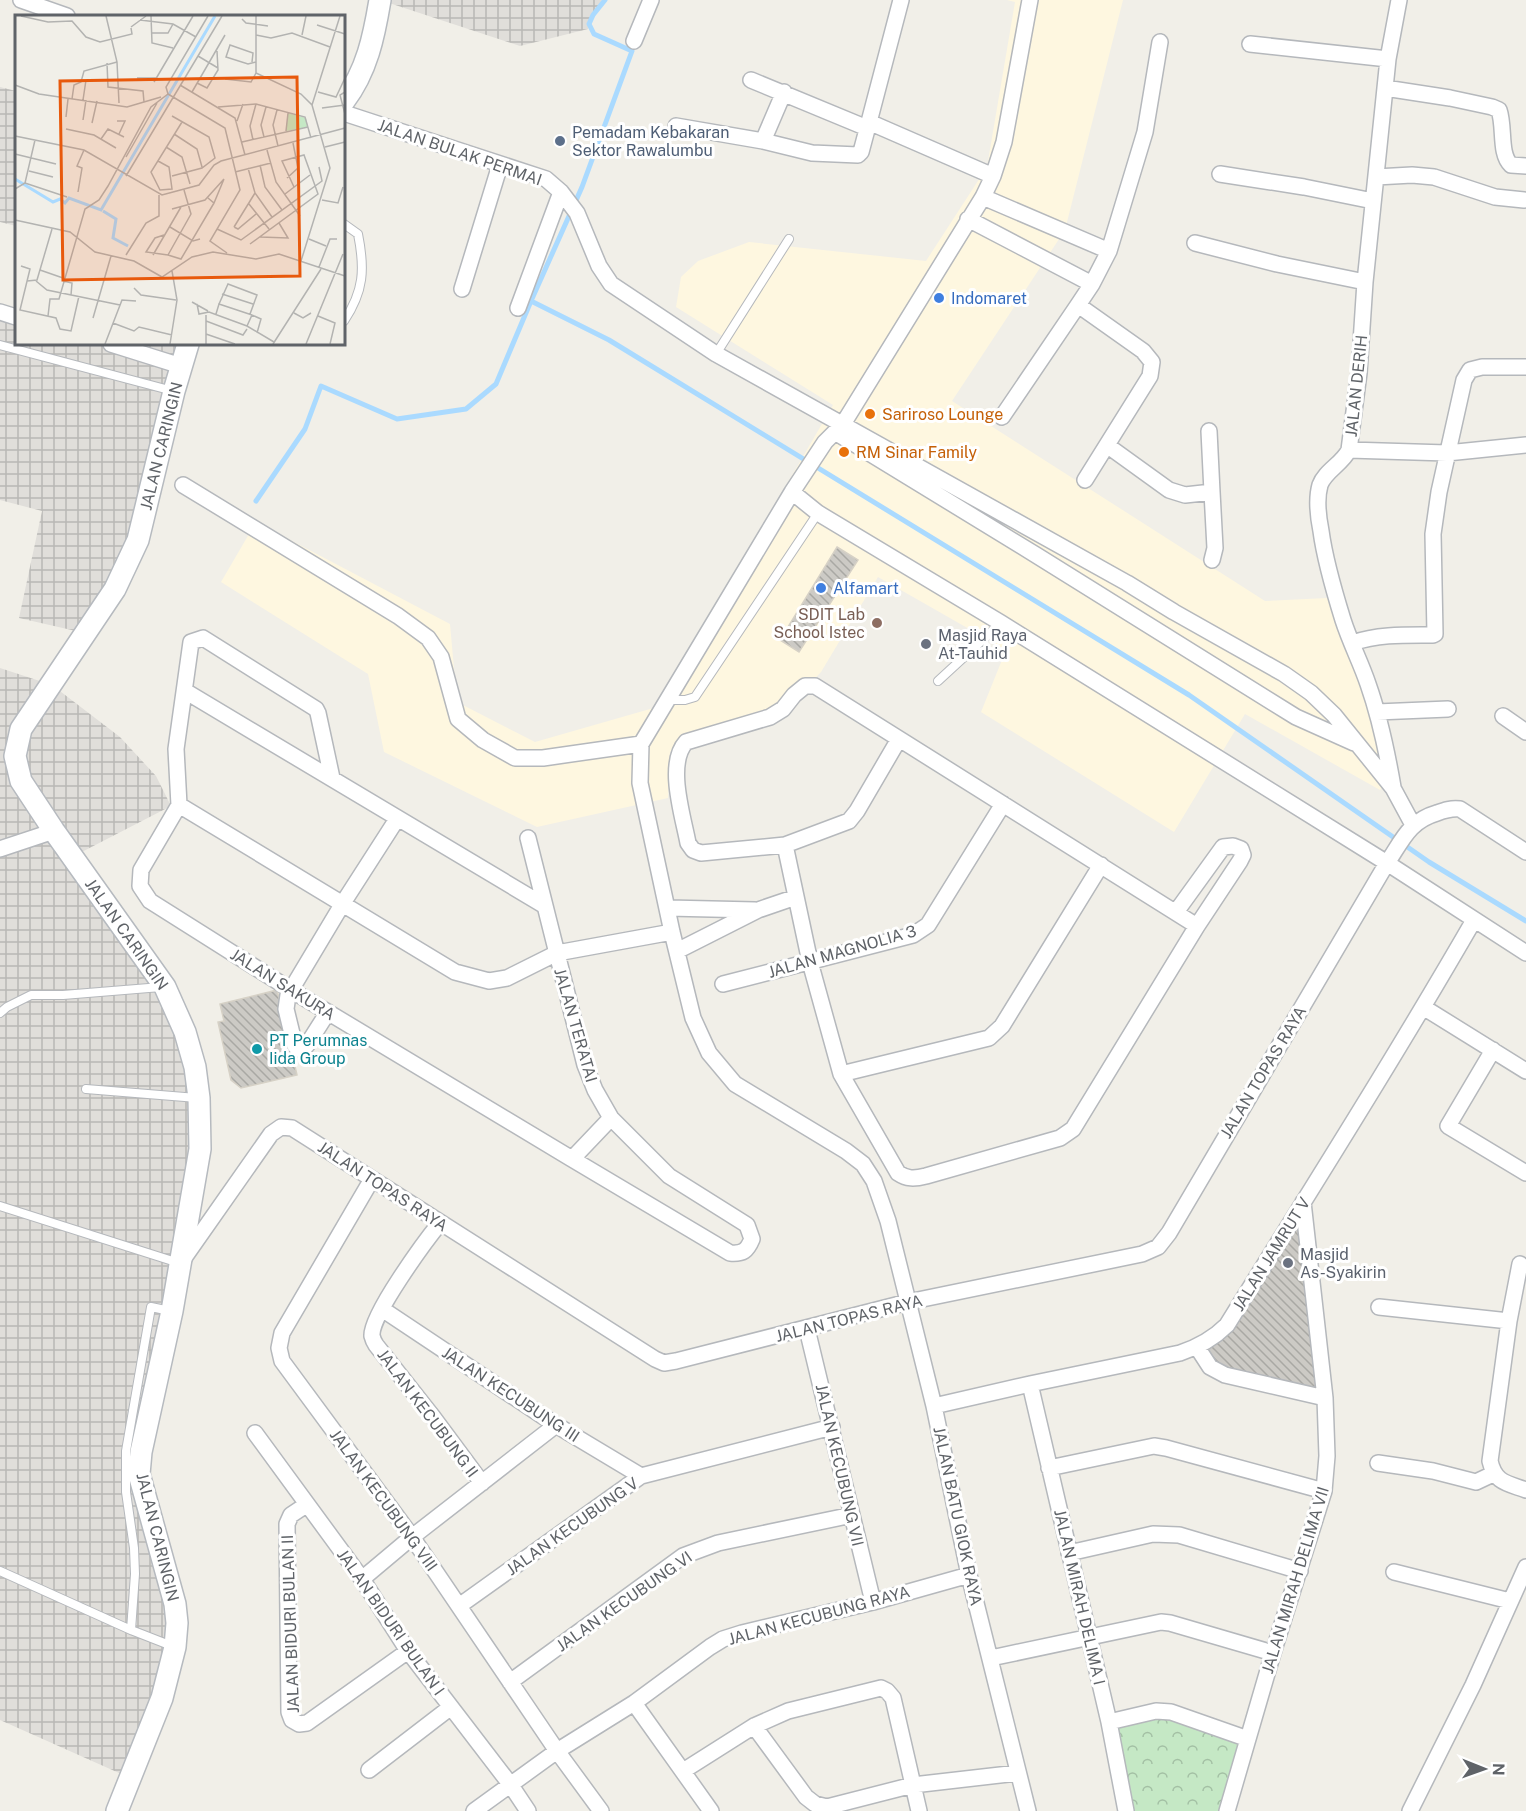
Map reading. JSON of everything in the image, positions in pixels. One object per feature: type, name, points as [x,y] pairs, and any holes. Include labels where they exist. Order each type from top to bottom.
[{"type":"main road","points":[[345,100],[354,87],[368,56],[375,32],[380,0]]},
{"type":"main road","name":"JALAN CARINGIN","points":[[117,1811],[162,1698],[175,1647],[177,1623],[175,1604],[139,1474],[141,1452],[172,1311],[200,1149],[199,1098],[195,1067],[185,1032],[165,987],[21,781],[15,756],[21,729],[116,590],[138,540],[174,391],[188,345]]},
{"type":"street","points":[[21,0],[64,15]]},
{"type":"street","points":[[634,41],[651,0]]},
{"type":"street","points":[[676,126],[763,141],[812,153],[858,154],[861,152],[901,0]]},
{"type":"street","points":[[183,485],[398,616],[428,638],[441,657],[458,719],[483,740],[515,758],[543,758],[641,744],[796,487],[834,433],[983,197],[993,176],[1004,142],[1030,0]]},
{"type":"street","name":"JALAN DERIH","points":[[1394,788],[1377,712],[1343,620],[1325,559],[1318,507],[1320,484],[1327,473],[1345,458],[1350,450],[1359,373],[1372,201],[1388,59],[1399,0]]},
{"type":"street","points":[[1002,417],[1092,284],[1108,251],[1145,132],[1160,42]]},
{"type":"street","points":[[1250,44],[1388,59]]},
{"type":"street","points":[[751,80],[993,176]]},
{"type":"street","points":[[1385,88],[1499,110],[1503,122],[1503,147],[1506,160],[1511,165],[1526,166]]},
{"type":"street","points":[[763,141],[784,92]]},
{"type":"street","name":"JALAN BULAK PERMAI","points":[[345,113],[546,179],[569,202]]},
{"type":"street","points":[[462,289],[500,165]]},
{"type":"street","points":[[1220,174],[1305,187],[1372,201]]},
{"type":"street","points":[[1376,177],[1412,175],[1434,177],[1495,197],[1524,200]]},
{"type":"street","points":[[983,197],[1108,251]]},
{"type":"street","points":[[518,308],[569,202]]},
{"type":"street","points":[[569,202],[599,266],[611,284],[834,433],[1036,555],[1296,717],[1357,744]]},
{"type":"street","points":[[968,219],[1092,284]]},
{"type":"street","points":[[1195,243],[1277,264],[1365,282]]},
{"type":"street","points":[[1078,305],[1143,351],[1152,362],[1150,376],[1085,480]]},
{"type":"street","points":[[0,312],[15,316]]},
{"type":"street","points":[[114,345],[182,366]]},
{"type":"street","points":[[1352,643],[1369,637],[1435,634],[1433,534],[1438,492],[1464,380],[1470,370],[1482,367],[1526,367]]},
{"type":"street","points":[[1209,431],[1215,548],[1212,560]]},
{"type":"street","points":[[834,433],[1127,583],[1284,674],[1311,693],[1334,715],[1394,788],[1410,828],[1426,816],[1450,808],[1460,809],[1526,852]]},
{"type":"street","points":[[1350,450],[1447,453],[1526,445]]},
{"type":"street","points":[[1108,446],[1169,490],[1185,495],[1212,492]]},
{"type":"street","points":[[796,487],[818,513],[1390,858],[1474,920],[1526,953]]},
{"type":"street","points":[[332,778],[316,709],[203,638],[191,642],[176,749],[179,805],[455,972],[489,981],[507,978],[557,953],[672,932]]},
{"type":"street","points":[[899,739],[849,821],[785,845],[701,854],[693,850],[688,843],[676,782],[680,749],[686,742],[770,717],[783,709],[805,686],[815,686],[1197,926]]},
{"type":"street","points":[[185,691],[545,906]]},
{"type":"street","points":[[1377,712],[1448,709]]},
{"type":"street","points":[[1503,716],[1526,732]]},
{"type":"street","name":"JALAN BATU GIOK RAYA","points":[[641,744],[640,783],[672,932],[693,1018],[709,1053],[735,1084],[846,1151],[864,1164],[874,1181],[888,1221],[934,1406],[969,1575],[1028,1811]]},
{"type":"street","name":"JALAN MAGNOLIA 3","points":[[723,984],[913,935],[928,926],[1003,804]]},
{"type":"street","name":"JALAN SAKURA","points":[[179,805],[141,870],[140,886],[150,901],[291,990],[730,1253],[739,1254],[747,1250],[752,1239]]},
{"type":"street","points":[[328,1012],[307,1045],[301,1050],[295,1046],[286,1009],[288,995],[397,819]]},
{"type":"street","name":"JALAN TOPAS RAYA","points":[[180,1263],[271,1134],[281,1127],[292,1128],[584,1315],[664,1363],[908,1302],[1142,1254],[1158,1247],[1185,1207],[1390,858],[1410,828]]},
{"type":"street","points":[[0,849],[54,831]]},
{"type":"street","name":"JALAN TERATAI","points":[[528,838],[585,1065],[595,1090],[611,1118],[669,1176],[747,1225],[752,1239]]},
{"type":"street","points":[[785,845],[810,962],[841,1074],[898,1173],[915,1179],[1060,1138],[1073,1129],[1197,926],[1240,861],[1243,855],[1240,849],[1233,846],[1223,848],[1176,912]]},
{"type":"street","points":[[841,1074],[989,1038],[1002,1026],[1101,865]]},
{"type":"street","points":[[677,951],[758,910],[796,897]]},
{"type":"street","points":[[668,908],[758,910]]},
{"type":"street","name":"JALAN JAMRUT V","points":[[934,1406],[1180,1353],[1197,1347],[1216,1336],[1227,1325],[1304,1202],[1474,920]]},
{"type":"street","points":[[1423,1007],[1526,1071]]},
{"type":"street","points":[[1493,1050],[1448,1126],[1526,1173]]},
{"type":"street","points":[[572,1159],[611,1118]]},
{"type":"street","name":"JALAN KECUBUNG VIII","points":[[372,1179],[282,1333],[279,1348],[282,1361],[412,1538],[557,1751],[601,1811]]},
{"type":"street","name":"JALAN MIRAH DELIMA VII","points":[[1227,1811],[1273,1653],[1324,1491],[1327,1456],[1325,1398],[1304,1202]]},
{"type":"street","name":"JALAN KECUBUNG II","points":[[440,1222],[388,1296],[372,1333],[376,1345],[434,1417],[482,1483]]},
{"type":"street","points":[[1520,1264],[1509,1321],[1490,1461],[1493,1474],[1501,1480],[1526,1490]]},
{"type":"street","points":[[1379,1307],[1509,1321]]},
{"type":"street","name":"JALAN KECUBUNG III","points":[[382,1309],[556,1425],[642,1476]]},
{"type":"street","name":"JALAN KECUBUNG VII","points":[[807,1329],[873,1602]]},
{"type":"street","points":[[1197,1347],[1210,1366],[1225,1375],[1325,1398]]},
{"type":"street","name":"JALAN MIRAH DELIMA I","points":[[1030,1384],[1109,1722],[1126,1811]]},
{"type":"street","points":[[362,1579],[556,1425]]},
{"type":"street","name":"JALAN KECUBUNG V","points":[[459,1606],[642,1476],[832,1426]]},
{"type":"street","name":"JALAN BIDURI BULAN I","points":[[255,1433],[362,1579],[408,1651],[528,1811]]},
{"type":"street","points":[[1049,1468],[1154,1446],[1324,1491]]},
{"type":"street","points":[[1378,1463],[1433,1471],[1476,1482],[1493,1474]]},
{"type":"street","name":"JALAN BIDURI BULAN II","points":[[306,1505],[291,1515],[287,1524],[289,1712],[292,1720],[299,1724],[307,1723],[408,1651]]},
{"type":"street","name":"JALAN KECUBUNG VI","points":[[510,1682],[683,1556],[718,1543],[852,1515]]},
{"type":"street","points":[[1069,1553],[1162,1533],[1179,1535],[1300,1571]]},
{"type":"street","points":[[1410,1811],[1473,1685],[1526,1567]]},
{"type":"street","points":[[1394,1572],[1510,1601]]},
{"type":"street","name":"JALAN KECUBUNG RAYA","points":[[474,1811],[557,1751],[634,1702],[723,1639],[873,1602],[969,1575]]},
{"type":"street","points":[[991,1658],[1161,1622],[1273,1653]]},
{"type":"street","points":[[683,1772],[754,1726],[788,1711],[880,1688],[887,1691],[893,1698],[919,1811]]},
{"type":"street","points":[[634,1702],[711,1811]]},
{"type":"street","points":[[369,1770],[451,1707]]},
{"type":"street","points":[[1109,1722],[1156,1711],[1171,1712],[1248,1739]]},
{"type":"street","points":[[754,1726],[806,1797],[815,1804],[827,1807],[913,1785],[1018,1773]]},
{"type":"lane","points":[[345,225],[358,234],[363,265],[360,290],[345,319]]},
{"type":"lane","points":[[716,354],[789,239]]},
{"type":"lane","points":[[0,345],[174,391]]},
{"type":"lane","points":[[669,700],[685,700],[695,697],[818,513]]},
{"type":"lane","points":[[938,681],[1001,623]]},
{"type":"lane","points":[[0,1013],[31,995],[63,995],[165,987]]},
{"type":"lane","points":[[86,1089],[199,1098]]},
{"type":"lane","points":[[0,1206],[180,1263]]},
{"type":"lane","points":[[131,1630],[135,1575],[134,1548],[126,1492],[126,1451],[151,1307],[172,1311]]},
{"type":"lane","points":[[0,1572],[175,1647]]},
{"type":"shaded area","points":[[380,0],[602,0],[588,29],[520,46]]},
{"type":"shaded area","points":[[1007,0],[1123,0],[1065,230],[952,401],[1265,601],[1327,598],[1370,693],[1396,764],[1380,790],[1245,714],[1174,832],[981,712],[1006,650],[878,577],[821,672],[778,718],[686,736],[670,752],[668,798],[537,827],[384,752],[368,674],[221,582],[256,522],[450,624],[457,702],[535,742],[657,707],[833,405],[676,307],[681,277],[698,261],[749,242],[926,261],[987,167],[1015,2]]},
{"type":"shaded area","points":[[0,87],[15,91],[15,226],[0,222]]},
{"type":"shaded area","points":[[0,313],[15,317],[15,345],[187,345],[118,588],[89,634],[19,618],[42,511],[0,500]]},
{"type":"shaded area","points":[[0,668],[52,685],[120,737],[156,776],[171,806],[74,856],[199,1062],[202,1147],[136,1476],[177,1604],[137,1781],[0,1720]]},
{"type":"green space","points":[[1156,1711],[1248,1739],[1227,1811],[1126,1811],[1109,1722]]},
{"type":"building","points":[[837,547],[858,560],[799,652],[780,640]]},
{"type":"building","name":"PT Perumnas Iida Group","points":[[277,990],[297,1075],[241,1088],[231,1080],[218,1022],[224,1021],[220,1004]]},
{"type":"building","name":"Masjid As-Syakirin","points":[[1303,1202],[1325,1398],[1210,1367],[1197,1347],[1227,1325]]},
{"type":"waterway","points":[[605,0],[589,24],[594,34],[632,51],[582,187],[531,301],[609,340],[1189,695],[1429,862],[1526,921]]},
{"type":"waterway","points":[[256,501],[305,429],[321,386],[397,419],[466,409],[496,384],[531,301]]},
{"type":"place","name":"Pemadam Kebakaran Sektor Rawalumbu","points":[[560,141]]},
{"type":"place","name":"Indomaret","points":[[939,298]]},
{"type":"place","name":"Sariroso Lounge","points":[[870,414]]},
{"type":"place","name":"RM Sinar Family","points":[[844,452]]},
{"type":"place","name":"Alfamart","points":[[821,588]]},
{"type":"place","name":"SDIT Lab School Istec","points":[[877,623]]},
{"type":"place","name":"Masjid Raya At-Tauhid","points":[[926,644]]},
{"type":"place","name":"PT Perumnas Iida Group","points":[[257,1049]]},
{"type":"place","name":"Masjid As-Syakirin","points":[[1288,1263]]}]
